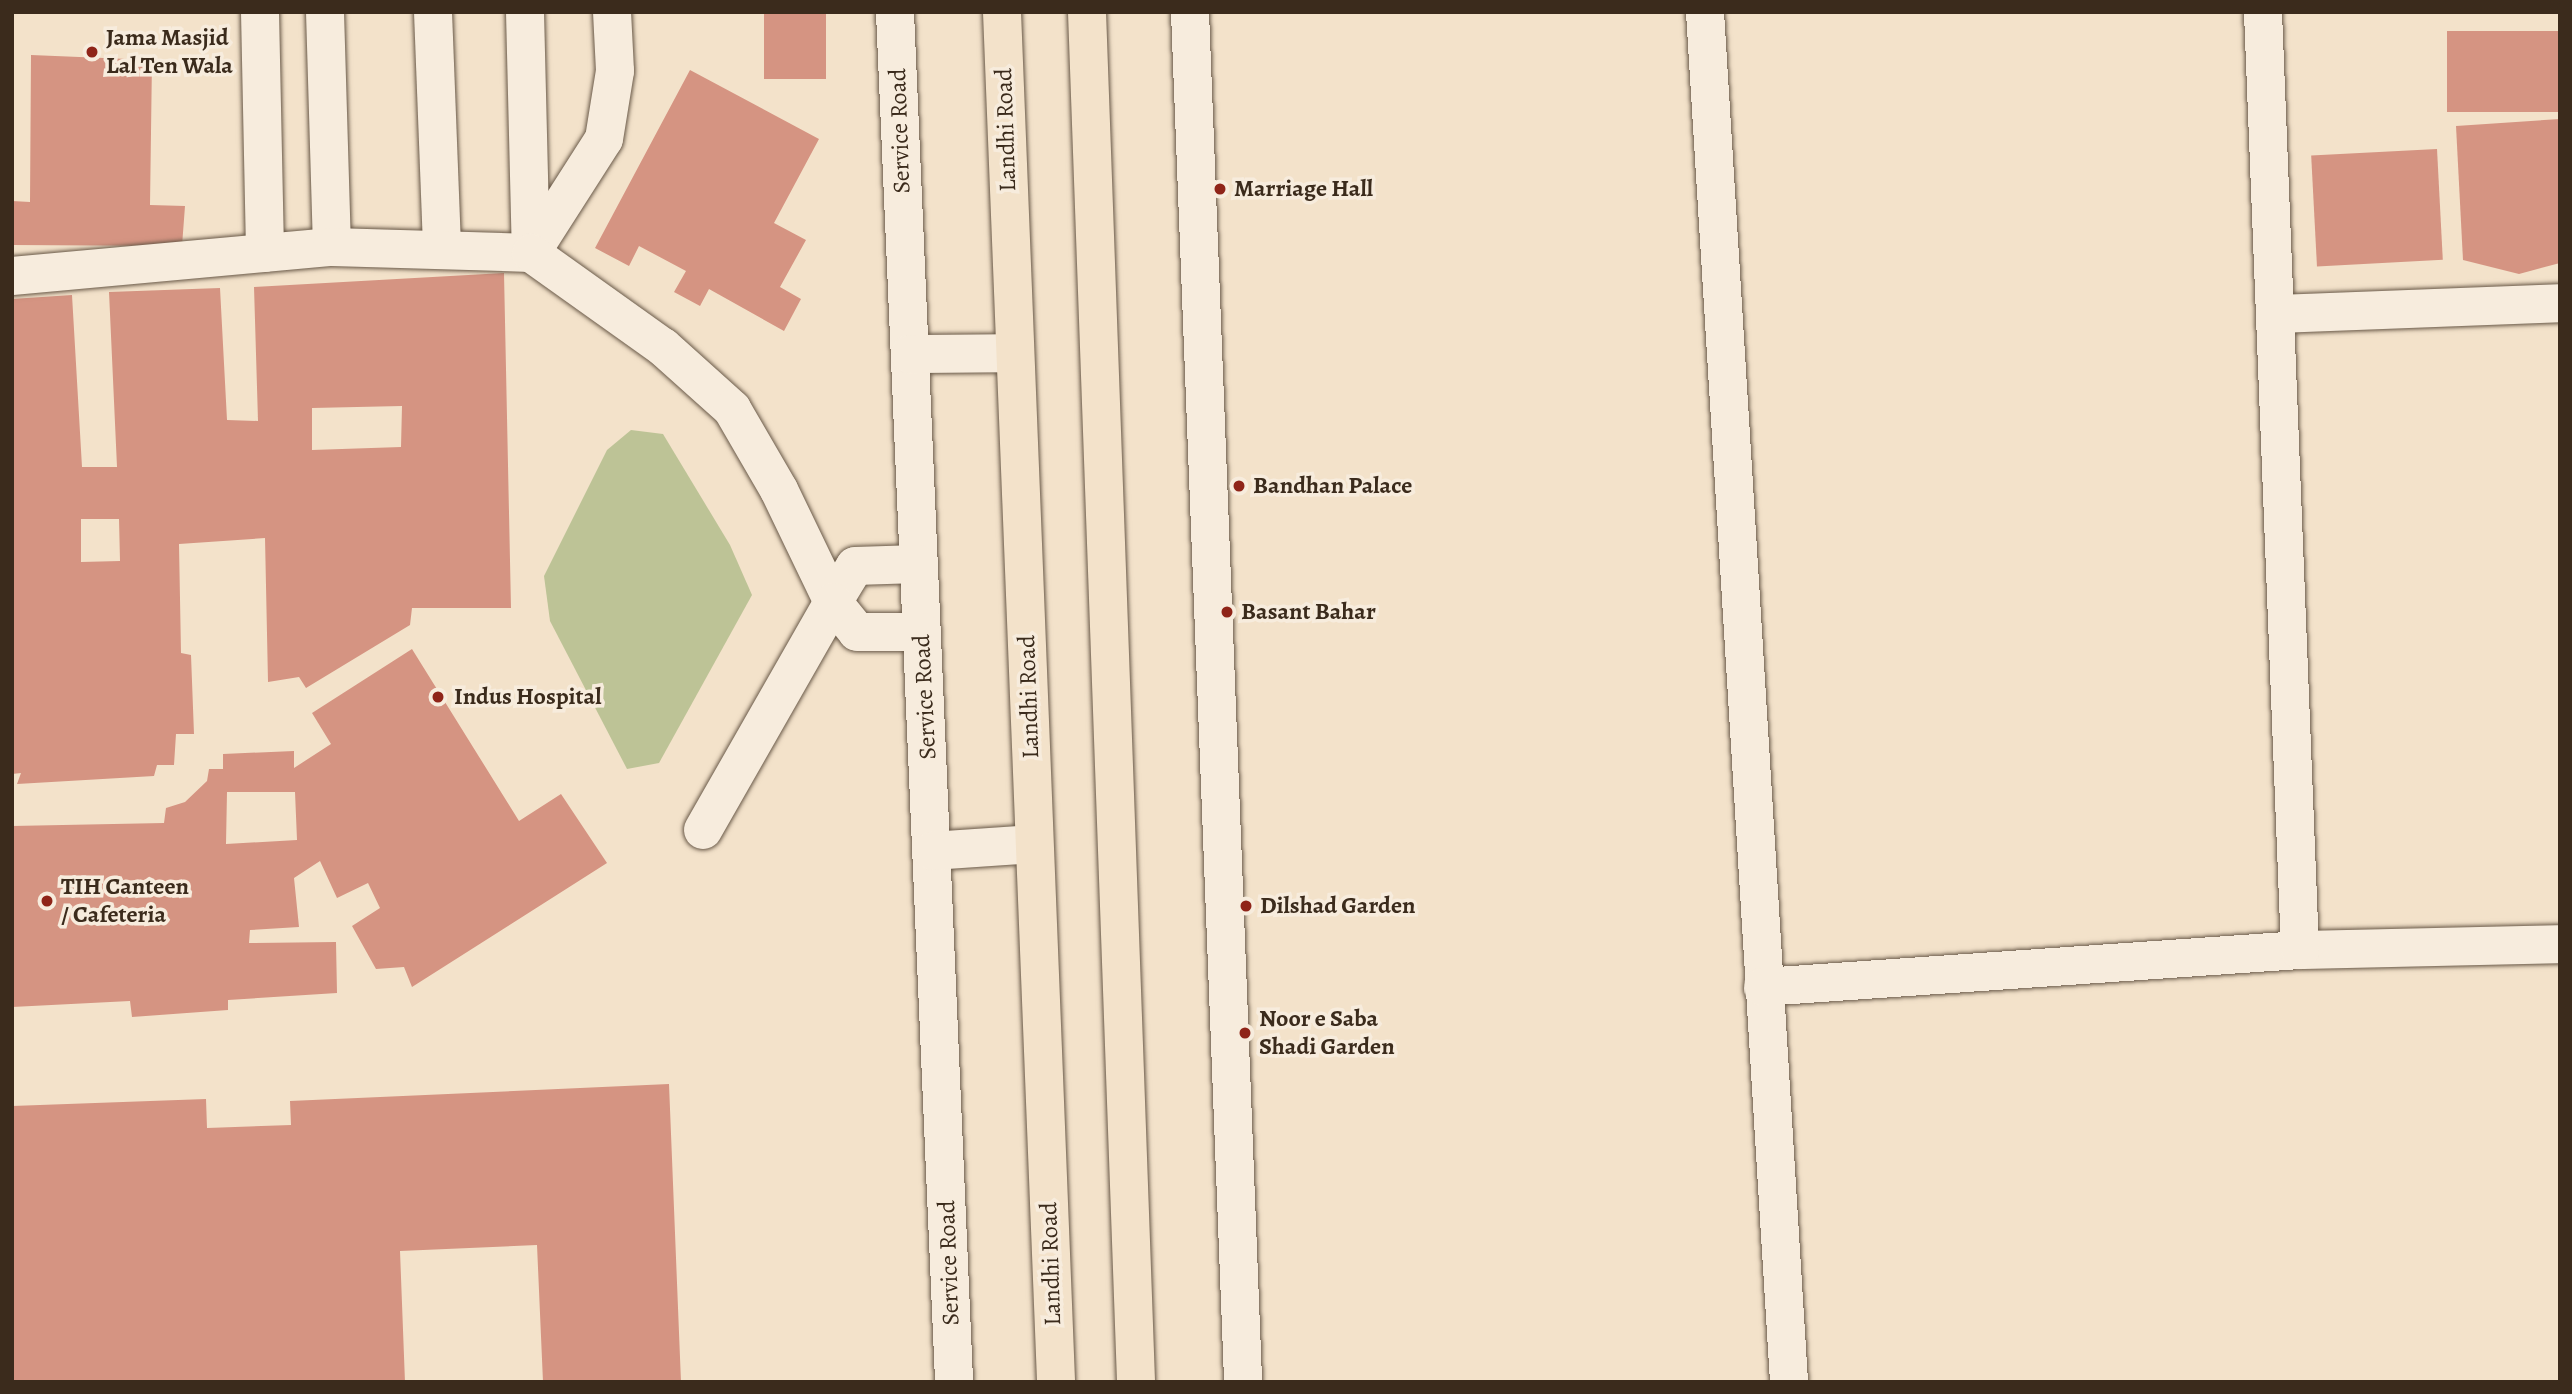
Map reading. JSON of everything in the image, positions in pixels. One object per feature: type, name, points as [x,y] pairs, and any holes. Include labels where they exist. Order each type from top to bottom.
[{"type":"main road","name":"Landhi Road","points":[[1002,12],[1056,1382]]},
{"type":"main road","points":[[1087,12],[1136,1382]]},
{"type":"street","points":[[260,12],[265,253]]},
{"type":"street","points":[[325,12],[332,247]]},
{"type":"street","points":[[433,12],[442,250]]},
{"type":"street","points":[[525,12],[531,253]]},
{"type":"street","points":[[531,253],[604,139],[615,71],[612,12]]},
{"type":"street","name":"Service Road","points":[[895,12],[954,1382]]},
{"type":"street","points":[[1190,12],[1243,1382]]},
{"type":"street","points":[[1705,12],[1789,1382]]},
{"type":"street","points":[[2263,12],[2277,313],[2300,950]]},
{"type":"street","points":[[12,276],[332,247],[531,253],[663,347],[732,409],[779,490],[832,602],[857,632],[922,632]]},
{"type":"street","points":[[2277,313],[2560,303]]},
{"type":"street","points":[[910,354],[1015,353]]},
{"type":"street","points":[[703,830],[855,566],[918,564]]},
{"type":"street","points":[[932,851],[1034,844]]},
{"type":"street","points":[[1763,987],[2300,950],[2560,944]]},
{"type":"green space","points":[[631,430],[663,434],[730,545],[752,595],[659,763],[627,769],[550,621],[544,576],[607,450]]},
{"type":"building","points":[[764,12],[826,12],[826,79],[764,79]]},
{"type":"building","points":[[2447,31],[2560,31],[2560,112],[2447,112]]},
{"type":"building","points":[[31,55],[152,60],[150,205],[185,206],[182,246],[12,245],[12,201],[30,202]]},
{"type":"building","points":[[690,70],[819,139],[774,223],[806,240],[780,287],[801,299],[784,331],[709,289],[700,306],[674,292],[686,271],[639,246],[629,266],[595,248]]},
{"type":"building","points":[[2560,119],[2560,263],[2519,274],[2463,260],[2456,126]]},
{"type":"building","points":[[2437,149],[2443,260],[2317,266],[2311,156]]},
{"type":"building","points":[[504,273],[511,608],[412,608],[410,625],[306,688],[299,677],[268,682],[265,538],[179,544],[181,653],[191,655],[194,734],[176,734],[174,765],[157,765],[154,776],[17,784],[21,773],[12,774],[12,299],[72,295],[82,467],[117,467],[109,292],[220,288],[227,420],[258,421],[254,287]],"holes":[[[402,406],[401,447],[312,450],[312,408]],[[81,519],[119,519],[120,561],[81,562]]]},
{"type":"building","points":[[412,649],[519,821],[561,794],[607,863],[412,987],[404,967],[376,969],[352,926],[380,908],[368,883],[337,898],[320,861],[294,878],[299,927],[250,930],[249,943],[336,942],[337,993],[228,1000],[228,1010],[132,1017],[130,1001],[12,1007],[12,826],[164,823],[166,808],[185,802],[207,781],[209,769],[223,769],[223,754],[294,751],[294,768],[331,744],[312,713]],"holes":[[[227,792],[295,792],[297,840],[226,844]]]},
{"type":"building","points":[[669,1084],[681,1382],[543,1382],[537,1245],[400,1251],[405,1382],[12,1382],[12,1106],[206,1099],[207,1128],[291,1125],[290,1101]]},
{"type":"place","name":"Jama Masjid Lal Ten Wala","points":[[92,52]]},
{"type":"place","name":"Marriage Hall","points":[[1220,189]]},
{"type":"place","name":"Bandhan Palace","points":[[1239,486]]},
{"type":"place","name":"Basant Bahar","points":[[1227,612]]},
{"type":"place","name":"Indus Hospital","points":[[438,697]]},
{"type":"place","name":"TIH Canteen / Cafeteria","points":[[47,901]]},
{"type":"place","name":"Dilshad Garden","points":[[1246,906]]},
{"type":"place","name":"Noor e Saba Shadi Garden","points":[[1245,1033]]}]
